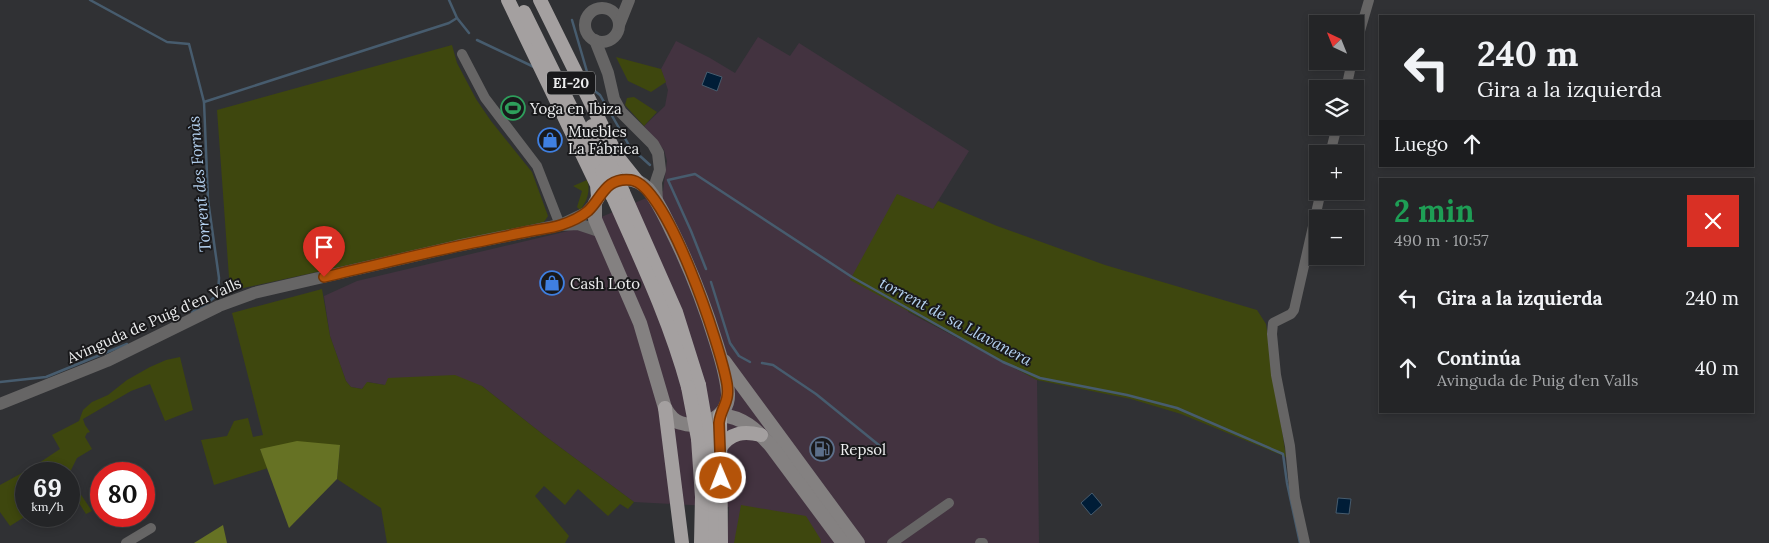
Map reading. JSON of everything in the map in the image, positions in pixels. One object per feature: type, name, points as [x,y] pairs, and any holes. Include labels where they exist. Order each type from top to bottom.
[{"type":"highway","points":[[508,0],[597,185],[596,200]]},
{"type":"highway","name":"EI-20","points":[[518,0],[606,168]]},
{"type":"highway","name":"EI-20","points":[[529,0],[618,194],[693,386],[712,497],[711,543]]},
{"type":"highway","points":[[540,0],[617,156],[638,182]]},
{"type":"highway","points":[[665,408],[682,543]]},
{"type":"highway","points":[[720,415],[721,543]]},
{"type":"highway","points":[[720,448],[726,440],[741,432],[761,435]]},
{"type":"highway","name":"EI-20","points":[[700,543],[703,438]]},
{"type":"main road","points":[[628,179],[638,182],[657,201],[695,281],[720,356],[728,396],[726,405],[720,415],[701,424],[682,424],[670,416],[665,408],[640,323],[595,220],[596,200],[606,188],[619,181],[628,179]]},
{"type":"main road","points":[[720,356],[858,543]]},
{"type":"main road","points":[[720,415],[742,420],[761,435],[843,543]]},
{"type":"street","points":[[610,0],[589,14],[585,24],[587,34],[595,40],[603,42],[617,30]]},
{"type":"street","points":[[608,73],[617,30],[629,0]]},
{"type":"street","points":[[1364,17],[1369,0]]},
{"type":"street","points":[[597,9],[610,10],[616,16],[617,30]]},
{"type":"street","points":[[595,40],[608,73],[610,89],[614,99],[629,121],[653,144],[658,153],[660,170],[656,182],[657,201]]},
{"type":"street","points":[[462,54],[485,98],[537,166],[560,225]]},
{"type":"street","points":[[638,182],[650,179],[660,170]]},
{"type":"street","name":"Avinguda de Puig d'en Valls","points":[[560,225],[586,213],[596,200]]},
{"type":"street","points":[[1305,543],[1295,498],[1290,446],[1276,375],[1272,334],[1273,323],[1292,314],[1294,310],[1319,200]]},
{"type":"street","name":"Avinguda de Puig d'en Valls","points":[[0,404],[107,361],[234,299],[254,293],[457,246],[560,225],[578,224],[599,231]]},
{"type":"street","points":[[892,543],[949,503]]},
{"type":"street","points":[[126,543],[151,528]]},
{"type":"shaded area","points":[[758,37],[790,56],[799,43],[969,151],[933,209],[908,312],[1037,380],[1039,543],[727,543],[729,507],[634,502],[545,436],[482,386],[385,385],[368,382],[362,389],[351,387],[346,381],[330,336],[324,296],[357,281],[568,231],[663,191],[667,161],[664,150],[644,126],[665,106],[668,90],[661,69],[676,41],[735,73]]},
{"type":"green space","points":[[452,45],[457,63],[476,99],[532,172],[548,216],[544,222],[230,291],[217,110]]},
{"type":"green space","points":[[616,57],[661,69],[666,82],[651,92],[628,81]]},
{"type":"green space","points":[[634,97],[657,112],[644,126],[625,105],[627,98]]},
{"type":"green space","points":[[587,180],[588,196],[580,210],[577,207],[582,191],[573,186]]},
{"type":"green space","points":[[897,194],[933,209],[938,201],[997,226],[1105,265],[1257,310],[1266,324],[1286,457],[1181,414],[1131,399],[1037,380],[850,280]]},
{"type":"green space","points":[[322,289],[330,336],[346,381],[351,387],[362,389],[367,382],[385,385],[388,378],[455,375],[482,386],[545,436],[634,502],[628,509],[620,504],[608,516],[578,489],[565,505],[544,486],[535,496],[569,536],[565,543],[387,543],[381,508],[337,479],[340,445],[260,449],[268,468],[214,485],[201,440],[227,436],[234,421],[248,418],[253,437],[263,435],[232,313]]},
{"type":"green space","points":[[180,357],[193,410],[165,421],[150,384],[131,391],[83,419],[90,432],[85,437],[92,449],[77,458],[75,462],[40,462],[60,449],[52,435],[79,421],[83,410],[92,402],[108,395],[127,380],[166,360]]},
{"type":"green space","points":[[297,441],[340,445],[337,479],[289,528],[260,449]]},
{"type":"green space","points":[[15,477],[15,523],[10,526],[0,512],[0,485]]},
{"type":"green space","points":[[80,493],[90,508],[90,512],[86,514],[80,505]]},
{"type":"green space","points":[[741,505],[806,516],[821,543],[734,543]]},
{"type":"green space","points":[[223,525],[227,543],[194,543]]},
{"type":"water","points":[[707,72],[722,77],[717,91],[702,85]]},
{"type":"water","points":[[1092,493],[1102,505],[1091,515],[1081,503]]},
{"type":"water","points":[[1338,498],[1351,499],[1349,514],[1336,513]]},
{"type":"waterway","points":[[90,0],[167,42],[189,44],[204,102]]},
{"type":"waterway","name":"Torrent des Fornàs","points":[[449,0],[457,18],[469,33]]},
{"type":"waterway","name":"Torrent des Fornàs","points":[[192,312],[203,307],[218,294],[219,278],[208,200],[204,102],[449,23],[457,18]]},
{"type":"waterway","name":"torrent de sa Llavanera","points":[[572,20],[592,89],[600,95],[630,147],[650,165]]},
{"type":"waterway","name":"torrent de sa Llavanera","points":[[477,40],[534,67]]},
{"type":"waterway","name":"torrent de sa Llavanera","points":[[706,269],[668,180],[695,174],[852,277],[1003,362],[1040,378],[1127,395],[1177,408],[1283,454],[1287,483],[1300,543]]},
{"type":"waterway","points":[[711,282],[730,343],[739,356],[750,362]]},
{"type":"waterway","name":"Torrent des Fornàs","points":[[0,382],[46,377],[127,344]]},
{"type":"waterway","points":[[762,363],[773,365],[816,394],[880,446]]},
{"type":"place","name":"Yoga en Ibiza","points":[[513,108]]},
{"type":"place","name":"Muebles La Fábrica","points":[[550,140]]},
{"type":"place","name":"Cash Loto","points":[[552,283]]},
{"type":"place","name":"Repsol","points":[[822,449]]},
{"type":"route","points":[[324,277],[457,246],[560,225],[586,213],[602,192],[612,184],[628,179],[637,181],[644,185],[657,201],[679,246],[703,301],[720,356],[728,396],[726,405],[720,415],[719,423],[721,478]]}]
